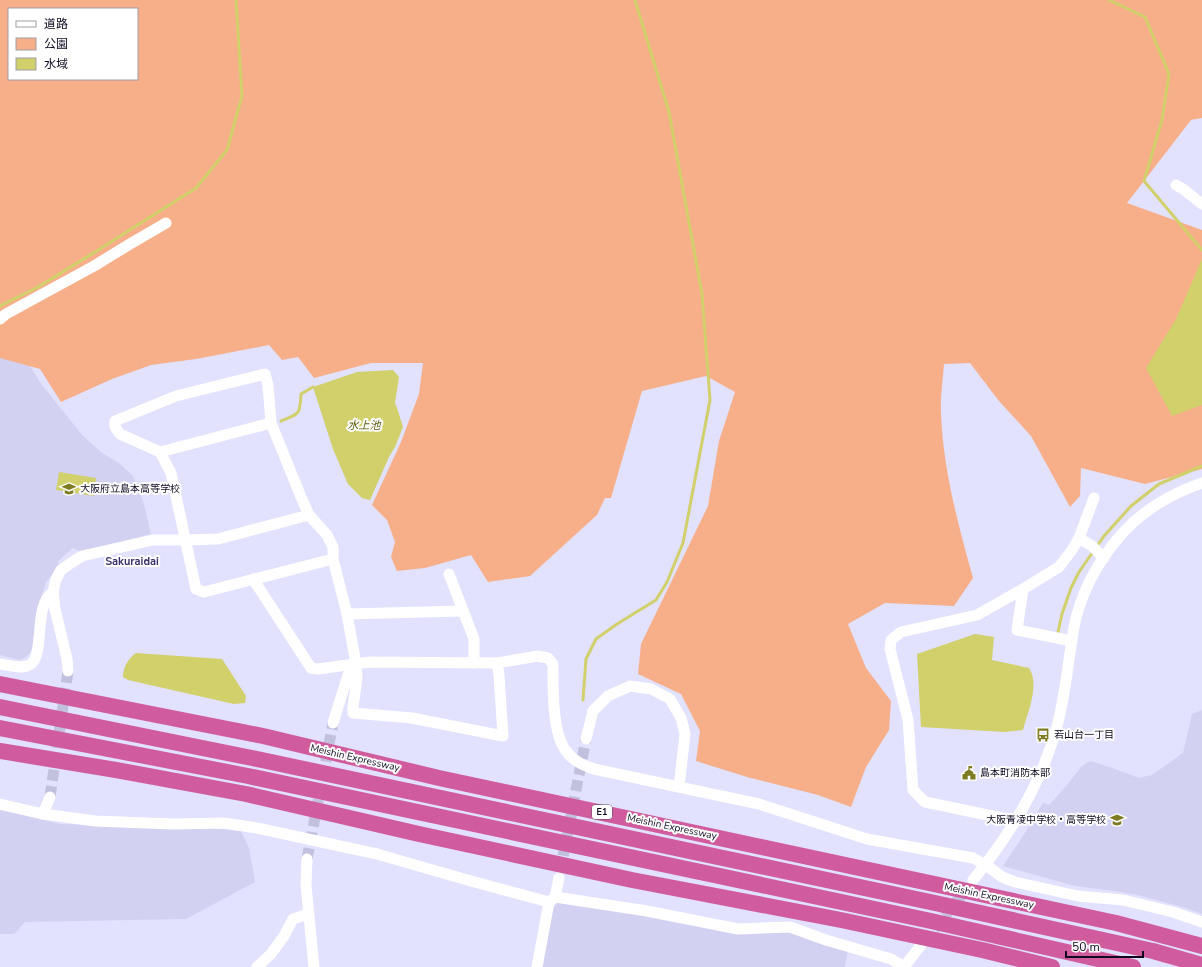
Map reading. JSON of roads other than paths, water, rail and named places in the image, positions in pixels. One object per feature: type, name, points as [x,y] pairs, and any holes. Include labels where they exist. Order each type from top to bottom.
[{"type":"highway","name":"Meishin Expressway","points":[[0,684],[263,736],[438,778],[1116,923],[1202,946]]},
{"type":"highway","name":"Meishin Expressway","points":[[0,707],[244,756],[935,903],[1138,948],[1202,965]]},
{"type":"highway","points":[[0,728],[248,776],[931,921],[1133,967]]},
{"type":"highway","points":[[0,750],[246,794],[419,834],[632,880],[841,920],[982,950],[1052,967]]},
{"type":"street","points":[[1176,185],[1202,204]]},
{"type":"street","points":[[0,318],[94,266],[166,223]]},
{"type":"street","points":[[333,559],[204,592],[196,589],[171,473],[160,452],[120,434],[115,427],[115,421],[176,396],[265,374],[268,385],[271,423],[301,497],[310,515],[327,535],[333,547],[333,559],[347,614],[356,664],[357,678],[352,707],[353,713],[412,718],[503,736],[497,662]]},
{"type":"street","points":[[160,452],[271,423]]},
{"type":"street","points":[[973,880],[986,865],[1016,821],[1037,782],[1047,756],[1062,706],[1076,620],[1088,586],[1097,552],[1125,531],[1159,502],[1202,483]]},
{"type":"street","points":[[1016,821],[925,802],[913,790],[908,720],[890,649],[890,640],[901,632],[977,615],[1060,567],[1079,538],[1094,498]]},
{"type":"street","points":[[68,671],[67,659],[55,609],[53,592],[56,579],[61,570],[71,563],[82,556],[153,540],[218,539],[310,515]]},
{"type":"street","points":[[1079,538],[1097,552]]},
{"type":"street","points":[[449,574],[474,639],[474,662]]},
{"type":"street","points":[[253,579],[311,668],[318,670],[370,662],[497,662],[538,656],[548,658],[552,664],[556,726],[560,741],[566,751],[578,763],[594,769],[724,798],[759,804],[867,840],[973,858],[986,865],[1002,877],[1015,882],[1078,896],[1123,900],[1173,912],[1202,922]]},
{"type":"street","points":[[1023,589],[1017,630],[1072,640]]},
{"type":"street","points":[[0,664],[26,666],[31,664],[36,656],[42,611],[48,596],[53,592]]},
{"type":"street","points":[[347,614],[463,611]]},
{"type":"street","points":[[333,723],[348,675],[356,664]]},
{"type":"street","points":[[586,739],[593,712],[608,696],[630,686],[651,689],[670,699],[681,718],[685,734],[679,787]]},
{"type":"street","points":[[43,814],[50,797]]},
{"type":"street","points":[[0,804],[43,814],[95,821],[224,824],[256,828],[376,854],[471,881],[552,899],[647,911],[738,929],[790,927],[826,940],[891,959],[905,967],[921,945]]},
{"type":"street","points":[[307,859],[306,885],[314,967]]},
{"type":"street","points":[[537,967],[552,899],[559,878]]},
{"type":"street","points":[[257,967],[271,954],[284,936],[293,919],[308,914]]},
{"type":"water","points":[[1202,259],[1202,405],[1172,416],[1146,368],[1176,319]]},
{"type":"water","name":"水上池","points":[[393,370],[399,377],[395,403],[403,427],[370,500],[362,498],[348,484],[333,449],[313,387],[357,372]]},
{"type":"water","points":[[59,472],[96,478],[94,496],[56,490]]},
{"type":"water","points":[[975,634],[994,637],[992,660],[1029,668],[1032,675],[1033,690],[1030,707],[1023,730],[1004,732],[921,727],[917,654]]},
{"type":"water","points":[[136,653],[222,659],[246,696],[245,703],[234,704],[128,680],[123,677],[124,670],[128,661]]},
{"type":"waterway","points":[[0,306],[38,287],[196,188],[227,150],[242,96],[236,0]]},
{"type":"waterway","points":[[583,700],[586,659],[596,639],[656,600],[667,582],[683,543],[710,400],[702,294],[669,112],[635,0]]},
{"type":"waterway","points":[[1109,0],[1145,17],[1169,74],[1162,120],[1144,181],[1202,250]]},
{"type":"waterway","points":[[281,421],[298,412],[301,394],[313,387]]},
{"type":"waterway","points":[[1058,632],[1062,614],[1071,588],[1079,572],[1104,536],[1131,506],[1159,484],[1202,466]]},
{"type":"tunnel","points":[[50,797],[68,671]]},
{"type":"tunnel","points":[[307,859],[333,723]]},
{"type":"tunnel","points":[[560,872],[586,739]]},
{"type":"tunnel","points":[[924,942],[968,887]]},
{"type":"place","name":"大阪府立島本高等学校","points":[[69,489]]},
{"type":"place","name":"若山台一丁目","points":[[1043,735]]},
{"type":"place","name":"島本町消防本部","points":[[969,773]]},
{"type":"place","name":"大阪青凌中学校・高等学校","points":[[1117,820]]},
{"type":"district","name":"Sakuraidai","points":[[132,561]]}]
